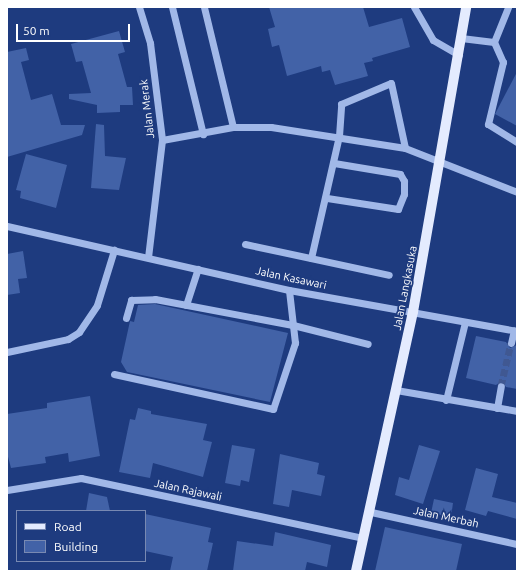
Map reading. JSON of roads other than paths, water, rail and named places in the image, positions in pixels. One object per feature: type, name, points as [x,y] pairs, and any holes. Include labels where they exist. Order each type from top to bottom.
[{"type":"main road","name":"Jalan Langkasuka","points":[[356,571],[413,312],[441,163],[466,7]]},
{"type":"street","name":"Jalan Merak","points":[[139,7],[150,43],[162,140],[156,221],[148,257]]},
{"type":"street","points":[[172,7],[203,134]]},
{"type":"street","points":[[204,7],[233,127]]},
{"type":"street","points":[[414,7],[433,40],[459,55]]},
{"type":"street","points":[[508,7],[494,42],[503,62],[488,124],[517,142]]},
{"type":"street","points":[[461,38],[494,42]]},
{"type":"street","points":[[311,258],[327,198],[339,136],[342,104],[391,83],[404,148]]},
{"type":"street","points":[[162,140],[203,134],[233,127],[271,127],[339,136],[404,148],[517,192]]},
{"type":"street","points":[[327,198],[398,209],[404,194],[404,181],[400,174],[334,163]]},
{"type":"street","name":"Jalan Kasawari","points":[[7,226],[289,290],[515,330]]},
{"type":"street","points":[[245,244],[389,275]]},
{"type":"street","points":[[7,352],[68,339],[79,332],[97,305],[114,250]]},
{"type":"street","points":[[186,305],[198,269]]},
{"type":"street","points":[[114,374],[273,409],[295,343],[289,290]]},
{"type":"street","points":[[126,318],[130,302],[136,299],[186,305],[293,325],[368,344]]},
{"type":"street","points":[[446,400],[464,322]]},
{"type":"street","points":[[511,343],[515,330]]},
{"type":"street","points":[[497,408],[501,386]]},
{"type":"street","points":[[396,390],[446,400],[517,411]]},
{"type":"street","name":"Jalan Rajawali","points":[[7,490],[81,478],[364,538]]},
{"type":"street","name":"Jalan Merbah","points":[[370,512],[517,544]]},
{"type":"tunnel","points":[[501,386],[511,343]]}]
